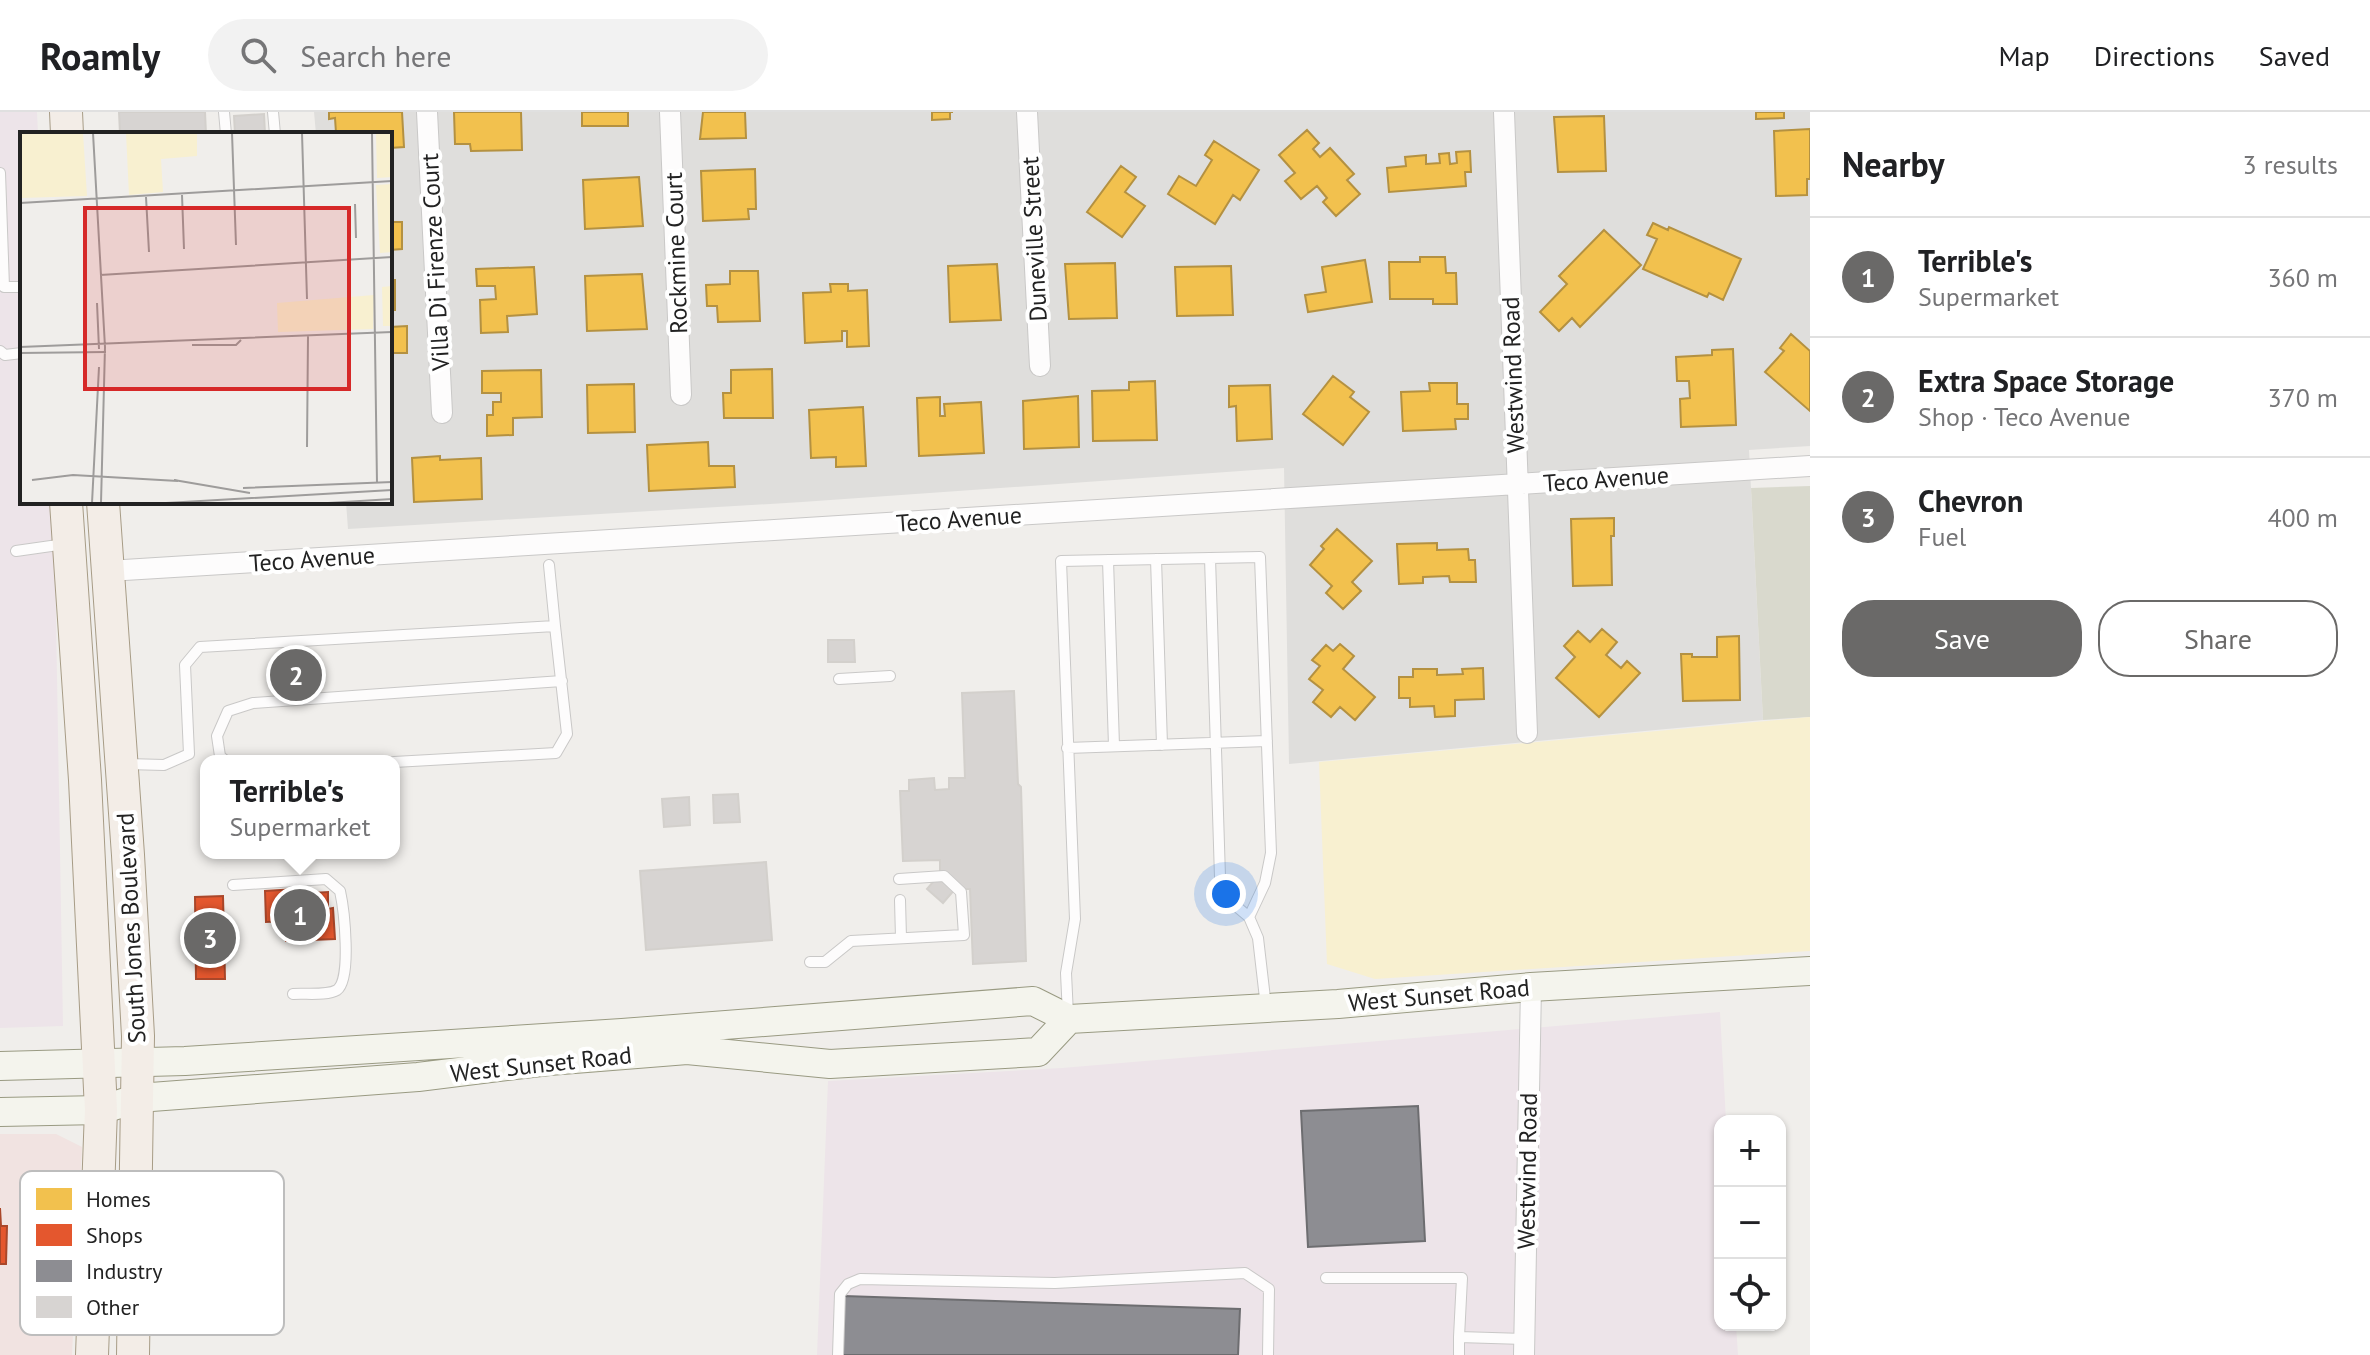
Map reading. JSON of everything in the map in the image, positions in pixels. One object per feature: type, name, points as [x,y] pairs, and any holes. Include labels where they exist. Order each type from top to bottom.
[{"type":"main road","points":[[66,112],[67,132]]},
{"type":"main road","name":"South Jones Boulevard","points":[[66,504],[85,780],[101,1110],[99,1171]]},
{"type":"main road","name":"South Jones Boulevard","points":[[103,504],[128,855],[138,1064],[137,1171]]},
{"type":"main road","name":"West Sunset Road","points":[[0,1066],[138,1064],[622,1033],[1033,1001],[1069,1019],[1266,1009],[1531,987],[1810,971]]},
{"type":"main road","name":"West Sunset Road","points":[[0,1112],[101,1110],[138,1098],[418,1077],[549,1061],[687,1050],[830,1064],[1038,1052],[1069,1019]]},
{"type":"main road","name":"South Jones Boulevard","points":[[92,1355],[93,1335]]},
{"type":"main road","name":"South Jones Boulevard","points":[[133,1335],[133,1355]]},
{"type":"street","name":"Villa Di Firenze Court","points":[[427,112],[442,413]]},
{"type":"street","name":"Rockmine Court","points":[[670,112],[681,395]]},
{"type":"street","name":"Duneville Street","points":[[1027,112],[1040,366]]},
{"type":"street","name":"Westwind Road","points":[[1504,112],[1527,733]]},
{"type":"street","name":"Teco Avenue","points":[[108,571],[1810,466]]},
{"type":"street","name":"Westwind Road","points":[[1524,1347],[1531,987]]},
{"type":"lane","points":[[224,112],[226,132]]},
{"type":"lane","points":[[273,112],[275,132]]},
{"type":"lane","points":[[0,173],[2,287]]},
{"type":"lane","points":[[0,351],[5,355],[20,353]]},
{"type":"lane","points":[[16,551],[69,544]]},
{"type":"lane","points":[[1069,1019],[1066,973],[1075,919],[1061,561],[1260,557],[1271,853],[1265,883],[1249,917]]},
{"type":"lane","points":[[1210,558],[1220,877],[1230,901],[1249,917],[1258,938],[1266,1009]]},
{"type":"lane","points":[[1156,559],[1162,745]]},
{"type":"lane","points":[[1108,560],[1114,746]]},
{"type":"lane","points":[[400,762],[556,753],[567,734],[549,565]]},
{"type":"lane","points":[[121,763],[164,765],[189,754],[185,665],[200,647],[555,626]]},
{"type":"lane","points":[[839,679],[890,676]]},
{"type":"lane","points":[[220,755],[217,736],[228,711],[253,703],[562,681]]},
{"type":"lane","points":[[1067,748],[1267,741]]},
{"type":"lane","points":[[810,962],[825,962],[851,941],[964,935],[961,892],[944,876],[899,879]]},
{"type":"lane","points":[[233,885],[326,879],[340,891],[345,958],[345,976],[341,986],[334,992],[293,994]]},
{"type":"lane","points":[[900,900],[901,938]]},
{"type":"lane","points":[[838,1355],[840,1294],[848,1284],[860,1279],[1055,1283],[1245,1273],[1269,1289],[1268,1355]]},
{"type":"lane","points":[[1326,1278],[1462,1278],[1459,1355]]},
{"type":"lane","points":[[1459,1337],[1524,1347]]},
{"type":"shaded area","points":[[0,112],[37,112],[38,132],[20,132],[20,504],[54,504],[63,1026],[0,1028]]},
{"type":"shaded area","points":[[314,112],[1810,112],[1810,446],[1749,450],[1763,720],[1289,764],[1284,468],[802,502],[348,529],[346,504],[392,504],[392,132],[316,132]]},
{"type":"shaded area","points":[[1810,486],[1810,717],[1763,720],[1751,488]]},
{"type":"shaded area","points":[[1720,1012],[1726,1115],[1714,1115],[1714,1331],[1736,1331],[1738,1355],[817,1355],[828,1081],[1062,1068]]},
{"type":"shaded area","points":[[0,1134],[56,1134],[82,1147],[81,1171],[20,1171],[20,1335],[73,1335],[72,1355],[0,1355]]},
{"type":"sand","points":[[1810,717],[1810,951],[1375,979],[1327,964],[1319,762]]},
{"type":"building: Homes","points":[[329,112],[402,112],[404,147],[392,148],[392,132],[336,132],[335,118],[329,119]]},
{"type":"building: Homes","points":[[454,112],[521,112],[522,150],[471,151],[470,144],[455,144]]},
{"type":"building: Homes","points":[[582,112],[628,112],[628,126],[582,126]]},
{"type":"building: Homes","points":[[703,112],[745,112],[746,138],[700,139]]},
{"type":"building: Homes","points":[[932,112],[950,112],[950,119],[932,120]]},
{"type":"building: Homes","points":[[1756,112],[1784,112],[1784,118],[1756,119]]},
{"type":"building: Homes","points":[[1604,116],[1606,171],[1558,172],[1554,117]]},
{"type":"building: Homes","points":[[1810,129],[1807,195],[1776,196],[1774,131]]},
{"type":"building: Homes","points":[[1307,130],[1319,143],[1313,149],[1320,157],[1330,148],[1354,174],[1347,180],[1360,194],[1336,216],[1323,202],[1327,198],[1317,186],[1301,199],[1285,181],[1295,173],[1279,155]]},
{"type":"building: Homes","points":[[1214,141],[1259,170],[1240,200],[1233,195],[1215,224],[1168,194],[1179,176],[1196,186],[1212,160],[1205,155]]},
{"type":"building: Homes","points":[[1470,151],[1471,172],[1465,172],[1466,186],[1389,192],[1387,168],[1406,166],[1405,157],[1426,155],[1426,164],[1440,163],[1439,154],[1449,153],[1450,164],[1457,163],[1456,152]]},
{"type":"building: Homes","points":[[1121,166],[1136,177],[1125,192],[1145,206],[1122,237],[1087,212]]},
{"type":"building: Homes","points":[[755,169],[756,209],[748,209],[749,219],[703,221],[701,171]]},
{"type":"building: Homes","points":[[639,177],[643,226],[585,229],[583,180]]},
{"type":"building: Homes","points":[[392,222],[402,222],[402,249],[392,250]]},
{"type":"building: Homes","points":[[1653,223],[1741,259],[1723,300],[1709,293],[1707,297],[1643,269],[1657,239],[1647,235]]},
{"type":"building: Homes","points":[[1604,230],[1641,265],[1580,327],[1572,318],[1559,331],[1540,312],[1567,284],[1559,276]]},
{"type":"building: Homes","points":[[1420,257],[1445,257],[1446,273],[1456,273],[1457,304],[1433,304],[1433,299],[1390,299],[1389,262],[1420,262]]},
{"type":"building: Homes","points":[[1365,260],[1372,302],[1308,312],[1305,295],[1326,292],[1322,267]]},
{"type":"building: Homes","points":[[1115,263],[1117,318],[1069,319],[1065,264]]},
{"type":"building: Homes","points":[[997,264],[1001,320],[950,322],[948,266]]},
{"type":"building: Homes","points":[[1231,266],[1233,315],[1177,316],[1175,267]]},
{"type":"building: Homes","points":[[534,267],[537,314],[507,316],[508,332],[481,333],[480,300],[496,299],[495,286],[477,286],[476,269]]},
{"type":"building: Homes","points":[[730,271],[758,271],[760,321],[718,322],[717,306],[707,306],[706,285],[730,284]]},
{"type":"building: Homes","points":[[642,274],[647,329],[587,331],[585,276]]},
{"type":"building: Homes","points":[[392,280],[395,280],[395,310],[392,310]]},
{"type":"building: Homes","points":[[830,284],[848,284],[848,291],[867,290],[869,346],[847,347],[847,331],[842,331],[842,341],[805,343],[803,293],[831,292]]},
{"type":"building: Homes","points":[[407,326],[407,353],[392,353],[392,327]]},
{"type":"building: Homes","points":[[1791,334],[1810,351],[1810,411],[1765,372],[1784,351],[1780,348]]},
{"type":"building: Homes","points":[[1733,349],[1736,425],[1681,427],[1680,399],[1690,398],[1689,381],[1677,381],[1676,357],[1712,355],[1712,350]]},
{"type":"building: Homes","points":[[772,369],[773,418],[724,418],[723,393],[731,393],[731,370]]},
{"type":"building: Homes","points":[[541,370],[542,417],[513,418],[513,435],[487,436],[487,415],[493,415],[493,402],[501,402],[501,393],[482,393],[482,371]]},
{"type":"building: Homes","points":[[1333,376],[1354,392],[1350,397],[1369,412],[1343,445],[1303,414]]},
{"type":"building: Homes","points":[[1155,381],[1157,440],[1093,441],[1092,391],[1129,390],[1129,382]]},
{"type":"building: Homes","points":[[1429,383],[1457,383],[1457,404],[1468,404],[1468,419],[1455,419],[1456,429],[1403,431],[1401,392],[1430,391]]},
{"type":"building: Homes","points":[[634,384],[635,432],[588,433],[587,385]]},
{"type":"building: Homes","points":[[1270,385],[1272,439],[1237,441],[1236,406],[1229,407],[1229,386]]},
{"type":"building: Homes","points":[[1078,396],[1079,447],[1024,449],[1023,401]]},
{"type":"building: Homes","points":[[940,397],[940,416],[945,416],[944,404],[981,402],[984,453],[919,456],[917,398]]},
{"type":"building: Homes","points":[[863,407],[866,466],[836,467],[836,457],[811,458],[809,410]]},
{"type":"building: Homes","points":[[708,442],[709,466],[734,466],[735,487],[649,491],[647,445]]},
{"type":"building: Homes","points":[[440,456],[440,460],[481,458],[482,499],[414,502],[412,458]]},
{"type":"building: Homes","points":[[1614,518],[1614,536],[1611,536],[1612,585],[1573,586],[1571,519]]},
{"type":"building: Homes","points":[[1337,529],[1372,561],[1352,582],[1361,591],[1343,609],[1326,593],[1332,586],[1310,565],[1324,549],[1321,546]]},
{"type":"building: Homes","points":[[1437,543],[1437,550],[1468,549],[1469,560],[1475,560],[1476,582],[1450,582],[1449,576],[1423,577],[1423,583],[1399,584],[1397,544]]},
{"type":"building: Homes","points":[[1602,629],[1617,642],[1606,655],[1621,668],[1627,661],[1640,673],[1599,717],[1556,678],[1575,657],[1564,646],[1578,631],[1590,642]]},
{"type":"building: Homes","points":[[1739,636],[1740,700],[1683,701],[1681,654],[1717,657],[1717,637]]},
{"type":"building: Homes","points":[[1340,644],[1354,656],[1343,669],[1375,697],[1355,720],[1340,707],[1331,717],[1313,702],[1323,690],[1309,679],[1320,666],[1312,660],[1326,645],[1333,651]]},
{"type":"building: Homes","points":[[1483,668],[1484,699],[1455,700],[1455,716],[1435,717],[1434,706],[1410,707],[1410,698],[1399,698],[1399,677],[1413,677],[1413,669],[1437,669],[1437,675],[1463,674],[1462,669]]},
{"type":"building: Shops","points":[[296,889],[296,894],[328,892],[328,909],[333,908],[335,939],[286,941],[285,921],[266,922],[265,891]]},
{"type":"building: Shops","points":[[223,896],[225,979],[196,979],[195,897]]},
{"type":"building: Shops","points":[[0,1208],[1,1226],[7,1226],[6,1264],[0,1264]]},
{"type":"building: Industry","points":[[1418,1106],[1425,1241],[1308,1247],[1301,1111]]},
{"type":"building: Industry","points":[[844,1296],[1240,1309],[1238,1355],[842,1355]]},
{"type":"building: Other","points":[[119,112],[205,112],[206,132],[120,132]]},
{"type":"building: Other","points":[[264,114],[265,132],[235,132],[234,116]]},
{"type":"building: Other","points":[[828,640],[854,640],[855,662],[828,662]]},
{"type":"building: Other","points":[[1014,691],[1018,784],[1021,787],[1026,961],[973,964],[970,889],[955,889],[943,903],[927,889],[940,874],[940,860],[903,861],[900,791],[909,791],[909,780],[934,778],[935,790],[949,789],[949,778],[965,778],[962,693]]},
{"type":"building: Other","points":[[738,794],[740,822],[714,823],[713,795]]},
{"type":"building: Other","points":[[689,797],[690,825],[664,827],[662,799]]},
{"type":"building: Other","points":[[766,862],[772,940],[646,950],[640,871]]},
{"type":"place","name":"Extra Space Storage","points":[[296,675]]},
{"type":"place","name":"Terrible's","points":[[300,915]]},
{"type":"place","name":"Chevron","points":[[210,938]]}]
